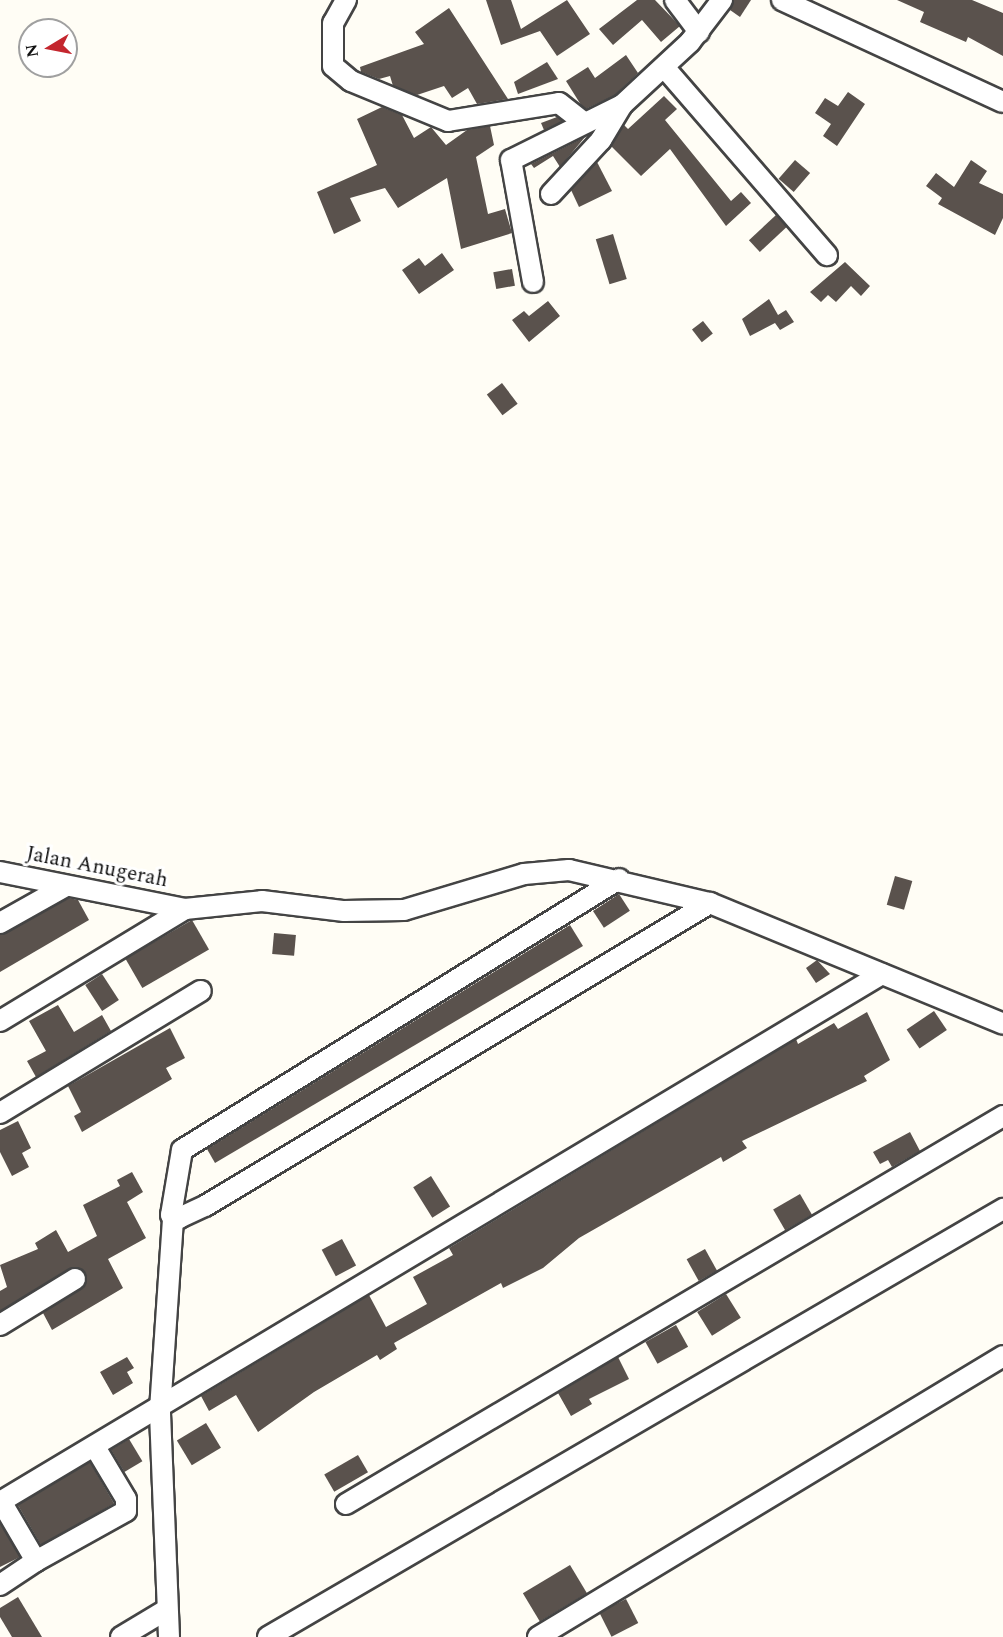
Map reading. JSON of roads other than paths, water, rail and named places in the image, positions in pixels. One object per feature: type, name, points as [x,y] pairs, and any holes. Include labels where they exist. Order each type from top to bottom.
[{"type":"street","points":[[346,0],[333,23],[333,66],[351,81],[448,121],[559,103],[582,122]]},
{"type":"street","points":[[675,0],[699,32]]},
{"type":"street","points":[[551,194],[602,140],[622,105],[699,32],[722,0]]},
{"type":"street","points":[[782,0],[1003,102]]},
{"type":"street","points":[[664,67],[827,255]]},
{"type":"street","points":[[533,282],[511,160],[582,122],[622,105]]},
{"type":"street","points":[[0,1021],[185,909],[262,901],[377,912],[424,905],[543,871],[619,879],[710,903],[1003,1024]]},
{"type":"street","name":"Jalan Anugerah","points":[[0,872],[185,909]]},
{"type":"street","points":[[169,1637],[166,1610],[160,1410],[173,1217],[169,1208],[182,1150],[619,879]]},
{"type":"street","points":[[0,923],[66,886]]},
{"type":"street","points":[[173,1217],[205,1206],[710,903]]},
{"type":"street","points":[[36,1561],[0,1502],[160,1410],[882,974]]},
{"type":"street","points":[[0,1113],[201,991]]},
{"type":"street","points":[[346,1504],[1003,1116]]},
{"type":"street","points":[[268,1637],[1003,1209]]},
{"type":"street","points":[[0,1325],[75,1279]]},
{"type":"street","points":[[538,1637],[1003,1356]]},
{"type":"street","points":[[0,1586],[36,1561],[126,1511],[126,1499],[95,1447]]},
{"type":"street","points":[[121,1637],[166,1610]]}]
